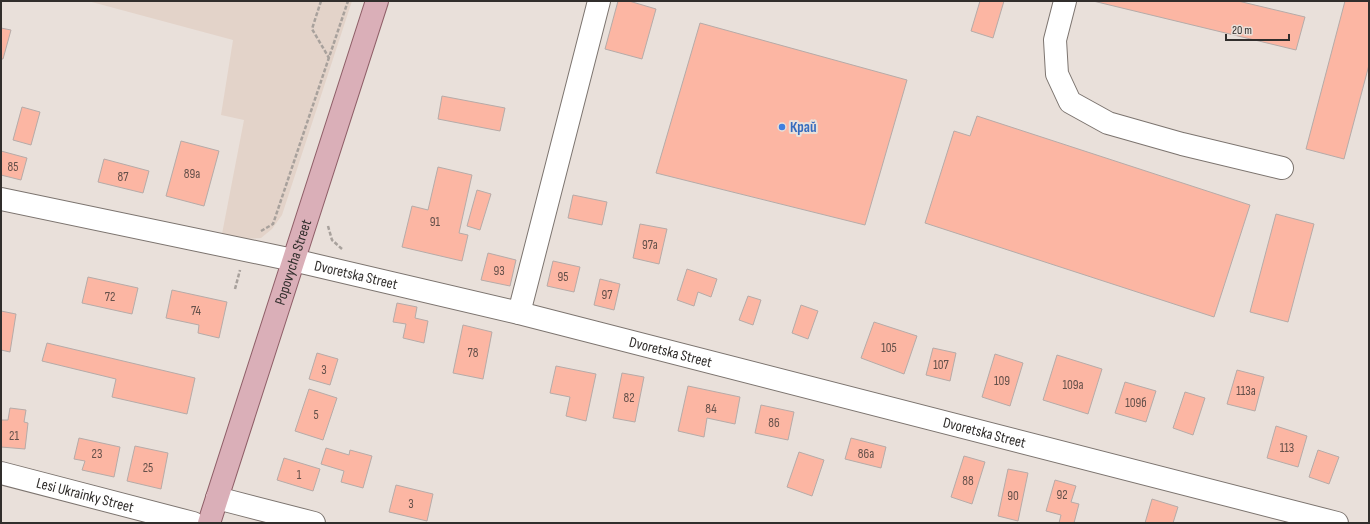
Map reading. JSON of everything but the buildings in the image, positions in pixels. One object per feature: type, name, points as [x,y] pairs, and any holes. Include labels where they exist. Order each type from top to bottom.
[{"type":"main road","name":"Popovycha Street","points":[[209,523],[377,1]]},
{"type":"street","points":[[518,313],[599,1]]},
{"type":"street","points":[[1065,1],[1054,40],[1057,74],[1070,102],[1108,123],[1182,144],[1282,168]]},
{"type":"street","name":"Dvoretska Street","points":[[1,199],[293,260],[518,313],[1337,523]]},
{"type":"street","name":"Lesi Ukrainky Street","points":[[1,473],[193,523]]},
{"type":"street","points":[[217,498],[314,523]]},
{"type":"path","points":[[321,1],[312,29],[329,58]]},
{"type":"path","points":[[235,289],[248,239],[273,224],[348,1]]},
{"type":"path","points":[[328,225],[332,240],[343,250]]},
{"type":"shaded area","points":[[88,1],[352,1],[282,215],[272,229],[261,238],[246,239],[222,234],[244,120],[221,115],[233,40]]},
{"type":"place","name":"Край","points":[[782,127]]}]
